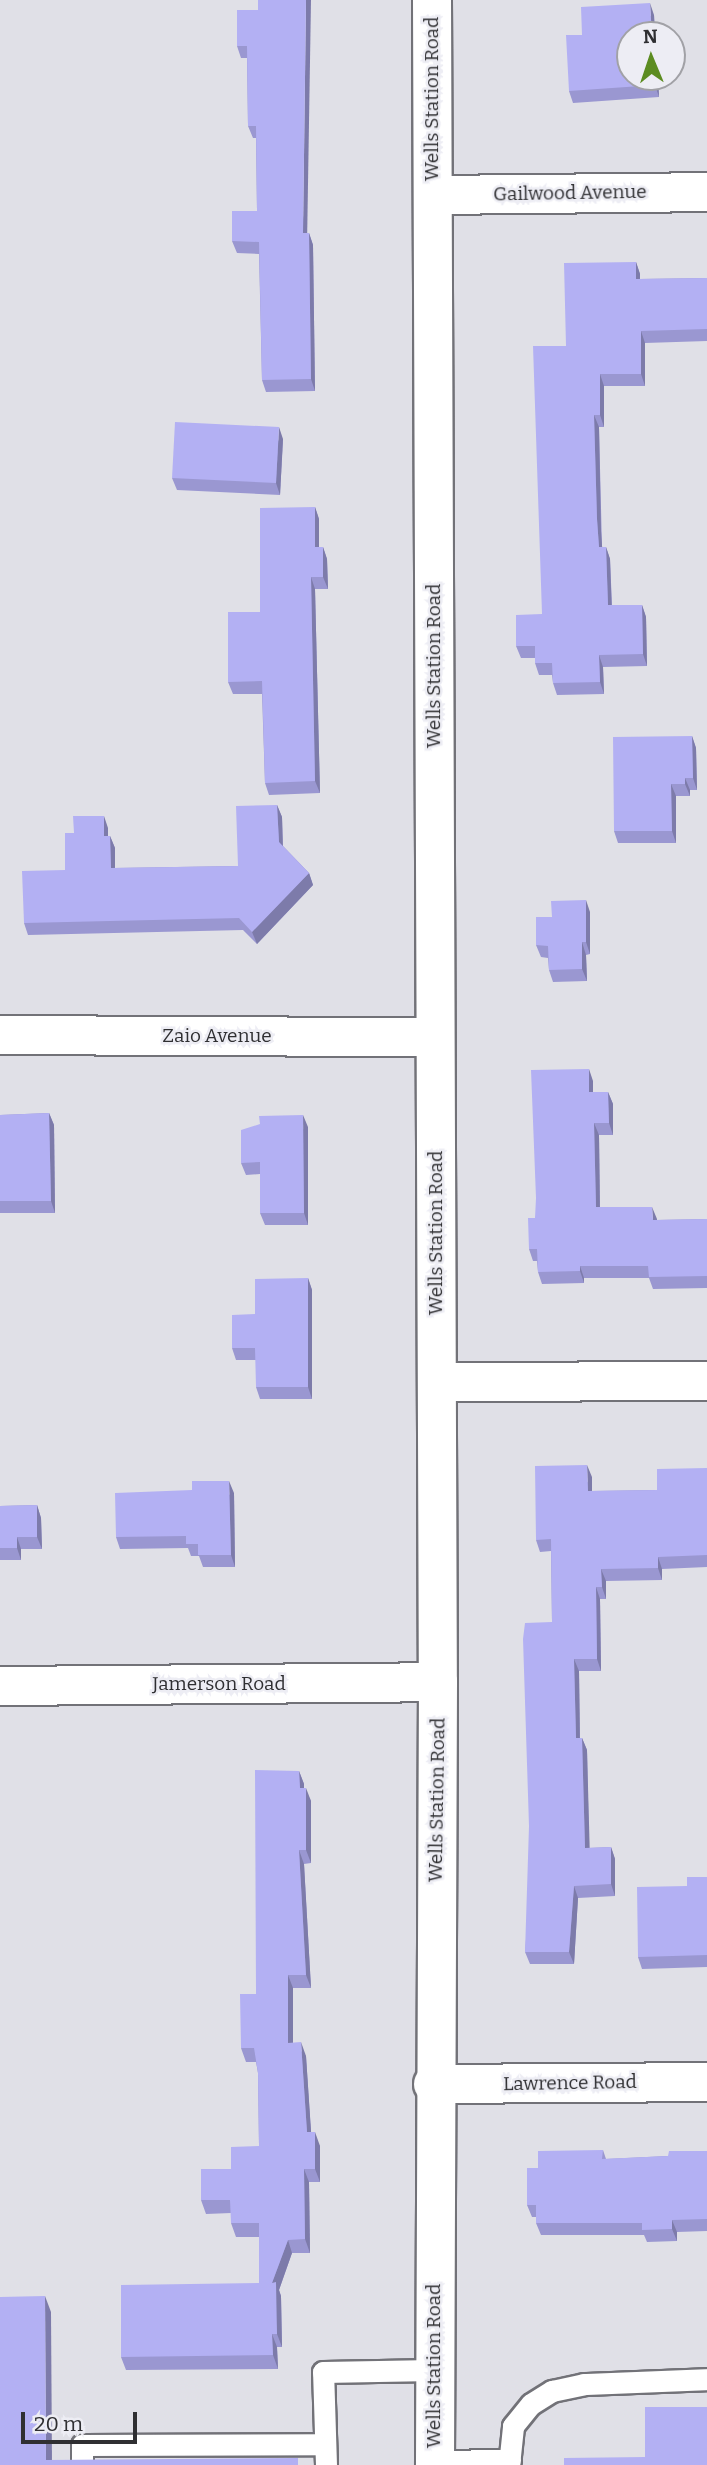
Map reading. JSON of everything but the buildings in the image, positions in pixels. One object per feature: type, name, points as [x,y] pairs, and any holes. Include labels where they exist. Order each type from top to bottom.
[{"type":"street","name":"Wells Station Road","points":[[432,0],[438,1682],[433,2084],[435,2463]]},
{"type":"street","name":"Gailwood Avenue","points":[[433,195],[707,192]]},
{"type":"street","name":"Zaio Avenue","points":[[0,1035],[435,1037]]},
{"type":"street","points":[[437,1382],[707,1381]]},
{"type":"street","name":"Jamerson Road","points":[[0,1686],[438,1682]]},
{"type":"street","name":"Lawrence Road","points":[[433,2084],[707,2081]]},
{"type":"lane","points":[[82,2465],[82,2445],[141,2455],[326,2455],[323,2372],[433,2370]]},
{"type":"lane","points":[[435,2463],[509,2463],[513,2426],[531,2404],[552,2391],[584,2384],[707,2379]]}]
